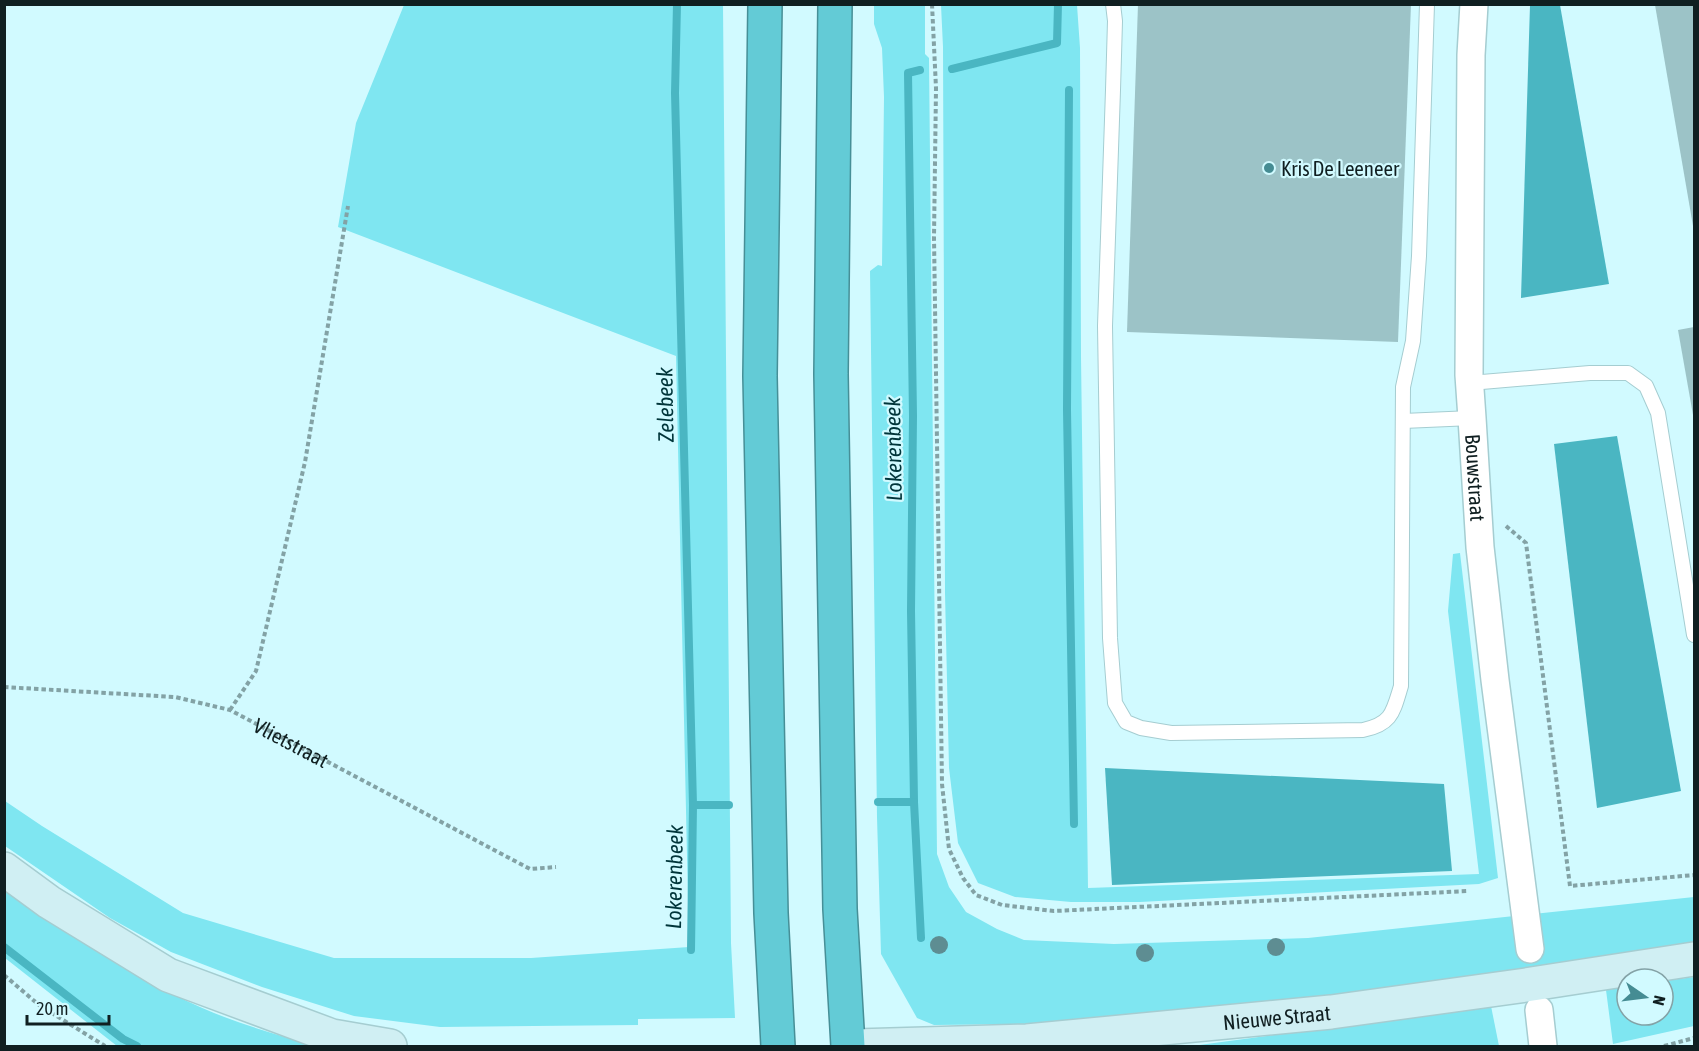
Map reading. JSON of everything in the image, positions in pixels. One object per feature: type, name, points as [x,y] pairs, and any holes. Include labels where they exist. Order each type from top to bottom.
[{"type":"highway","points":[[765,4],[761,387],[771,913],[778,1047]]},
{"type":"highway","points":[[835,4],[831,374],[840,909],[848,1047]]},
{"type":"street","name":"Bouwstraat","points":[[1474,4],[1471,56],[1470,383],[1472,418],[1480,547],[1493,669],[1530,949]]},
{"type":"street","points":[[4,869],[49,902],[168,975],[332,1036],[390,1047]]},
{"type":"street","name":"Nieuwe Straat","points":[[856,1047],[1027,1041],[1331,1012],[1402,1004],[1695,959]]},
{"type":"street","points":[[1539,1010],[1544,1047]]},
{"type":"lane","points":[[1113,4],[1114,67],[1105,326],[1110,638],[1115,703],[1126,722],[1140,728],[1171,733],[1363,730],[1380,726],[1393,711],[1401,686],[1403,387],[1413,341],[1418,266],[1427,4]]},
{"type":"lane","points":[[1470,383],[1590,373],[1628,373],[1646,386],[1658,413],[1695,635]]},
{"type":"lane","points":[[1403,421],[1472,418]]},
{"type":"path","points":[[932,4],[936,88],[934,260],[942,784],[950,849],[963,878],[976,896],[1002,905],[1054,912],[1468,891]]},
{"type":"path","points":[[230,710],[256,671],[273,602],[305,462],[348,206]]},
{"type":"path","points":[[1526,543],[1570,886],[1695,875]]},
{"type":"path","name":"Vlietstraat","points":[[4,687],[175,696],[230,710],[530,869],[556,867]]},
{"type":"path","points":[[4,975],[39,1005],[105,1047]]},
{"type":"path","points":[[1664,1046],[1695,1038]]},
{"type":"shaded area","points":[[404,5],[723,5],[731,943],[735,1018],[638,1019],[638,1025],[440,1027],[354,1016],[262,987],[171,952],[110,918],[5,846],[5,801],[183,913],[334,958],[531,958],[689,947],[676,356],[338,227],[356,123]]},
{"type":"shaded area","points":[[874,5],[925,5],[925,54],[929,58],[937,854],[949,887],[966,912],[997,929],[1024,940],[1114,944],[1308,938],[1694,897],[1694,944],[1254,1009],[1090,1023],[934,1025],[917,1018],[881,954],[870,271],[878,265],[882,266],[884,97],[882,48],[874,24]]},
{"type":"shaded area","points":[[941,5],[1077,5],[1080,48],[1081,357],[1088,888],[1479,874],[1448,611],[1453,554],[1460,553],[1498,878],[1479,884],[1140,902],[1071,902],[1015,897],[978,883],[958,843],[949,768],[945,593]]},
{"type":"shaded area","points":[[1530,5],[1560,5],[1609,284],[1521,298]]},
{"type":"shaded area","points":[[1617,436],[1681,791],[1597,808],[1554,444]]},
{"type":"shaded area","points":[[1105,768],[1444,784],[1452,871],[1112,885]]},
{"type":"shaded area","points":[[4,885],[124,966],[174,995],[229,1019],[318,1046],[117,1046],[5,958]]},
{"type":"shaded area","points":[[1694,977],[1694,1026],[1613,1044],[1606,990],[1615,989],[1615,1027],[1675,1027],[1675,979]]},
{"type":"shaded area","points":[[1491,1006],[1499,1046],[1192,1046]]},
{"type":"building","name":"Kris De Leeneer","points":[[1138,4],[1411,4],[1398,342],[1127,332]]},
{"type":"building","points":[[1655,5],[1694,5],[1694,226],[1693,226]]},
{"type":"building","points":[[1694,327],[1694,415],[1693,415],[1678,330]]},
{"type":"waterway","name":"Zelebeek","points":[[677,4],[675,93],[693,805],[691,950]]},
{"type":"waterway","name":"Lokerenbeek","points":[[952,69],[1057,43],[1058,4]]},
{"type":"waterway","name":"Lokerenbeek","points":[[878,802],[914,802],[911,611],[913,416],[908,73],[920,70]]},
{"type":"waterway","points":[[1069,90],[1067,410],[1074,824]]},
{"type":"waterway","points":[[914,802],[921,938]]},
{"type":"waterway","name":"Lokerenbeek","points":[[693,805],[729,805]]},
{"type":"waterway","points":[[4,947],[123,1039],[137,1046]]},
{"type":"place","name":"Kris De Leeneer","points":[[1269,168]]}]
